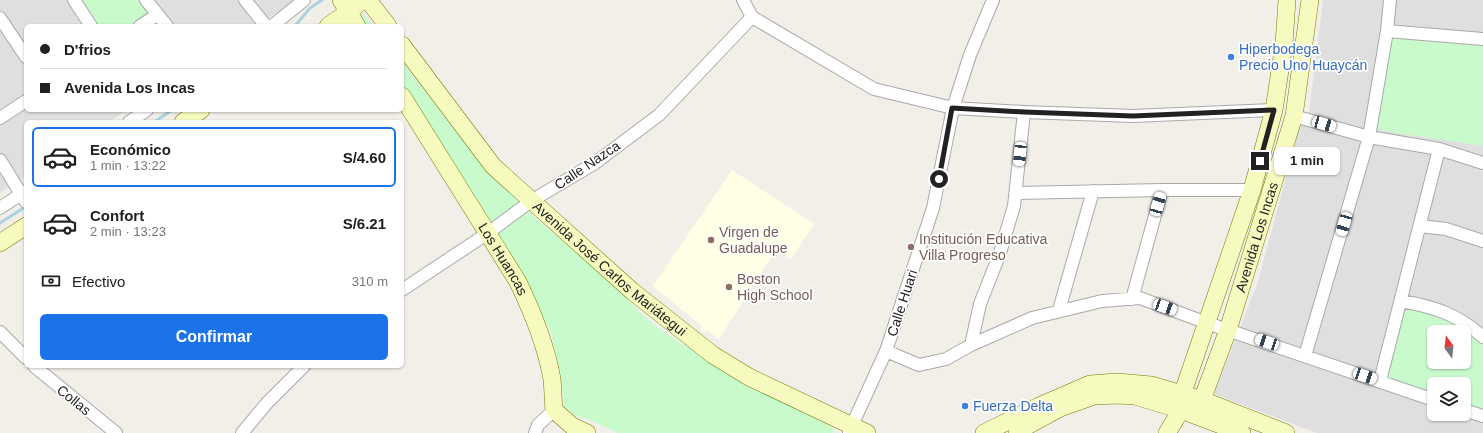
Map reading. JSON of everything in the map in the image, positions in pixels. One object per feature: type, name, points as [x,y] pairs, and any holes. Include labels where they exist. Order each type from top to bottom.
[{"type":"main road","points":[[331,24],[349,13],[363,0]]},
{"type":"main road","points":[[368,0],[386,24]]},
{"type":"main road","name":"Avenida Los Incas","points":[[1167,433],[1182,402],[1252,190],[1274,110],[1284,44],[1288,0]]},
{"type":"main road","name":"Avenida Los Incas","points":[[1202,400],[1228,330],[1294,116],[1310,0]]},
{"type":"main road","name":"Avenida José Carlos Mariátegui","points":[[404,48],[493,166],[632,291],[713,356],[748,377],[856,431]]},
{"type":"main road","name":"Los Huancas","points":[[404,99],[518,282],[533,312],[544,345],[552,380],[554,410]]},
{"type":"main road","points":[[186,120],[198,112]]},
{"type":"main road","points":[[0,243],[24,227]]},
{"type":"main road","points":[[984,433],[1039,406],[1090,384],[1117,382],[1151,385],[1242,433]]},
{"type":"main road","points":[[1017,433],[1060,408],[1094,396],[1118,395],[1182,402],[1202,400],[1286,433]]},
{"type":"main road","points":[[554,410],[572,426],[587,433]]},
{"type":"street","points":[[74,0],[90,24]]},
{"type":"street","points":[[146,0],[165,24]]},
{"type":"street","points":[[244,0],[264,24]]},
{"type":"street","points":[[274,24],[304,0]]},
{"type":"street","points":[[743,0],[752,17],[874,90],[952,108],[1133,116],[1274,110]]},
{"type":"street","name":"Calle Huari","points":[[856,431],[865,397],[886,351],[934,208],[952,108],[970,54],[993,0]]},
{"type":"street","points":[[1305,356],[1369,137],[1390,0]]},
{"type":"street","points":[[143,24],[157,14]]},
{"type":"street","name":"Calle Nazca","points":[[404,289],[488,233],[531,201],[595,163],[659,114],[752,17]]},
{"type":"street","points":[[0,18],[24,54]]},
{"type":"street","points":[[1386,31],[1483,39]]},
{"type":"street","points":[[0,118],[24,102]]},
{"type":"street","points":[[132,120],[144,112]]},
{"type":"street","points":[[971,345],[980,304],[1000,253],[1014,206],[1024,112]]},
{"type":"street","points":[[1294,116],[1369,137],[1439,149],[1483,163]]},
{"type":"street","points":[[1380,381],[1439,149]]},
{"type":"street","points":[[0,160],[24,196],[0,208]]},
{"type":"street","points":[[1132,299],[1162,190]]},
{"type":"street","points":[[1016,193],[1252,190]]},
{"type":"street","points":[[1059,310],[1093,191]]},
{"type":"street","points":[[1420,226],[1446,229],[1483,241]]},
{"type":"street","points":[[886,351],[919,366],[946,359],[971,345],[1032,318],[1059,310],[1102,301],[1140,298],[1207,323],[1427,398]]},
{"type":"street","points":[[1401,301],[1426,306],[1452,314],[1483,337]]},
{"type":"street","points":[[0,332],[24,356]]},
{"type":"street","name":"Collas","points":[[36,368],[116,433]]},
{"type":"street","points":[[242,433],[267,403],[302,368]]},
{"type":"street","points":[[535,433],[538,425],[554,410]]},
{"type":"street","points":[[1471,412],[1483,416]]},
{"type":"shaded area","points":[[0,0],[296,0],[259,24],[24,24],[24,112],[124,112],[112,120],[24,120],[24,177],[0,193]]},
{"type":"shaded area","points":[[1323,0],[1483,0],[1483,433],[1317,433],[1214,394],[1258,282],[1299,128],[1308,119]]},
{"type":"shaded area","points":[[732,170],[814,224],[791,259],[776,250],[719,339],[707,330],[704,333],[699,329],[702,326],[653,286]]},
{"type":"green space","points":[[78,0],[139,0],[150,14],[135,24],[94,24]]},
{"type":"green space","points":[[363,14],[371,24],[360,24],[358,15]]},
{"type":"green space","points":[[1392,38],[1483,46],[1483,146],[1377,130]]},
{"type":"green space","points":[[404,65],[448,121],[523,204],[482,230],[404,92]]},
{"type":"green space","points":[[529,213],[618,288],[641,314],[672,338],[829,423],[833,429],[833,433],[618,433],[572,413],[564,406],[560,373],[551,332],[530,293],[495,237],[499,229],[520,215]]},
{"type":"green space","points":[[1403,308],[1437,315],[1459,325],[1427,325],[1427,369],[1471,369],[1471,333],[1483,343],[1483,414],[1471,410],[1471,377],[1427,377],[1427,395],[1383,379]]},
{"type":"waterway","points":[[297,24],[310,8],[322,0]]},
{"type":"waterway","points":[[157,120],[169,112]]},
{"type":"waterway","points":[[0,223],[24,208]]},
{"type":"place","name":"Hiperbodega Precio Uno Huaycán","points":[[1231,57]]},
{"type":"place","name":"Virgen de Guadalupe","points":[[711,240]]},
{"type":"place","name":"Institución Educativa Villa Progreso","points":[[911,247]]},
{"type":"place","name":"Boston High School","points":[[729,287]]},
{"type":"place","name":"Fuerza Delta","points":[[965,406]]},
{"type":"route","points":[[939,179],[952,108],[1133,116],[1274,110],[1260,161]]}]
